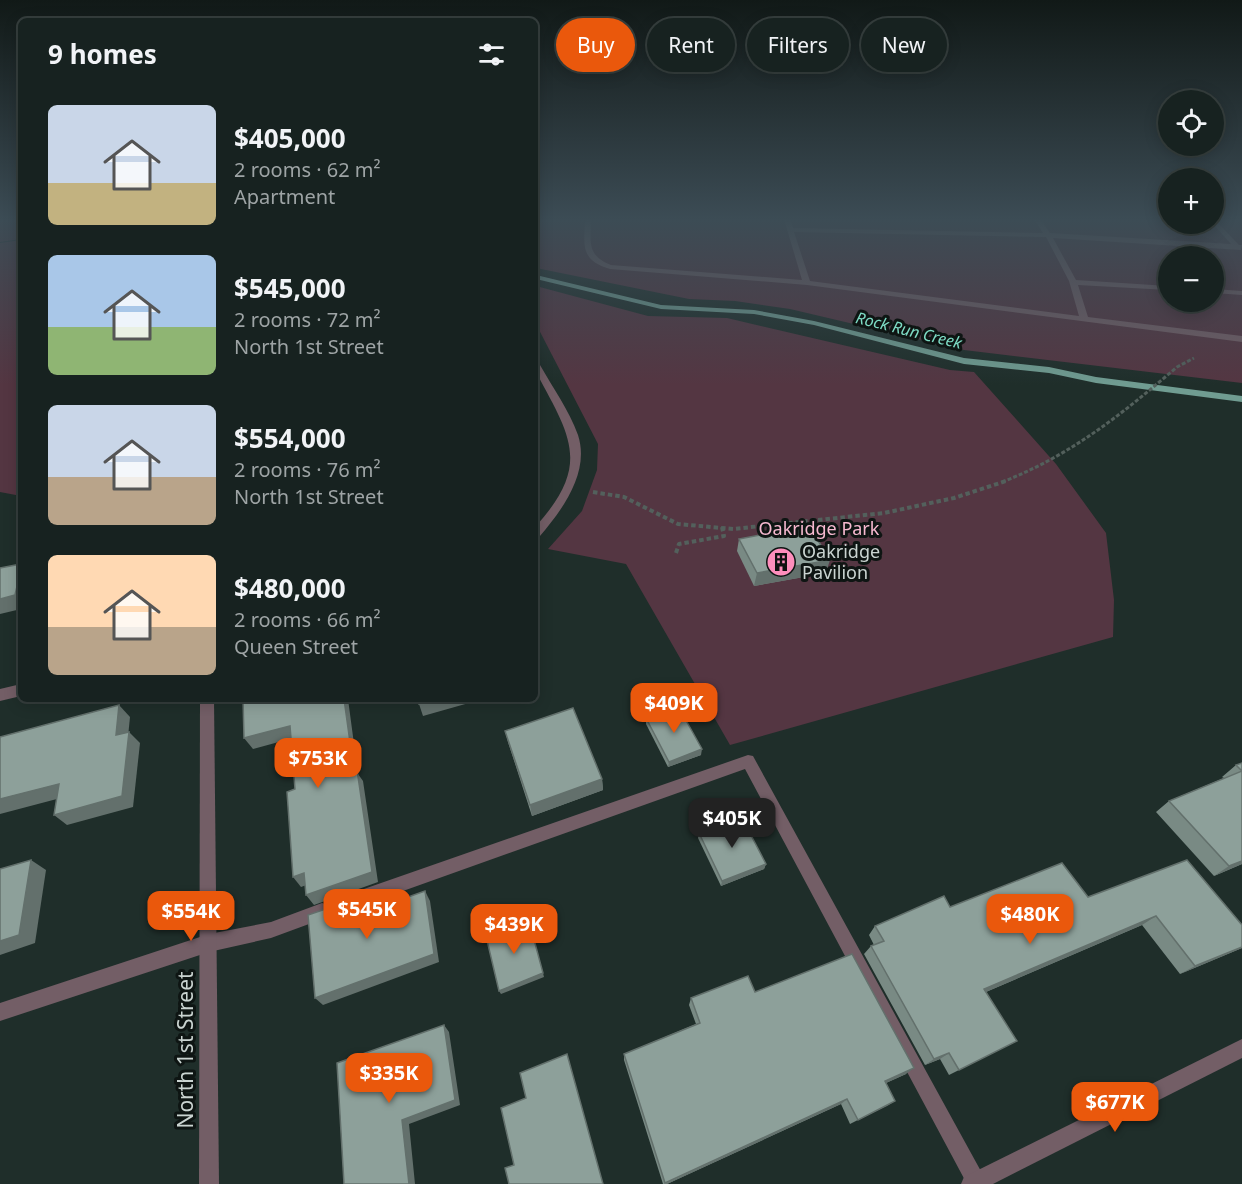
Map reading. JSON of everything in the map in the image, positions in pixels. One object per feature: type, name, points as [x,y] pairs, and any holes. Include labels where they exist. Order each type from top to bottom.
[{"type":"street","points":[[699,274],[807,283],[1242,339]]},
{"type":"street","points":[[805,274],[807,283]]},
{"type":"street","points":[[1068,274],[1084,309],[1084,320]]},
{"type":"street","points":[[1072,282],[1158,287]]},
{"type":"street","points":[[1224,292],[1242,293]]},
{"type":"street","points":[[538,369],[573,437],[576,462],[568,487],[547,521],[538,531]]},
{"type":"street","points":[[0,695],[18,691]]},
{"type":"street","name":"North 1st Street","points":[[207,702],[209,1184]]},
{"type":"street","points":[[0,1012],[209,943],[271,930],[748,761],[975,1183],[1242,1048]]},
{"type":"path","points":[[568,487],[623,497],[685,526],[722,527],[845,519],[966,496],[1013,480],[1086,440],[1177,367]]},
{"type":"path","points":[[676,553],[679,544],[724,536],[722,527]]},
{"type":"green space","points":[[0,274],[18,274],[18,495],[0,492]]},
{"type":"green space","points":[[567,274],[1158,274],[1158,312],[1224,312],[1224,274],[1242,274],[1242,383],[964,350],[790,309],[735,301],[689,299]]},
{"type":"green space","name":"Oakridge Park","points":[[538,287],[648,316],[727,318],[950,370],[974,372],[1056,464],[1106,533],[1114,600],[1113,637],[730,745],[626,564],[548,549],[582,511],[597,470],[598,444],[538,328]]},
{"type":"building","points":[[809,526],[830,560],[757,573],[739,539]]},
{"type":"building","points":[[18,565],[15,595],[0,599],[0,568]]},
{"type":"building","points":[[243,702],[344,702],[372,872],[306,895],[304,873],[293,877],[287,792],[295,789],[290,726],[244,738]]},
{"type":"building","points":[[119,705],[116,735],[129,732],[122,796],[54,815],[59,784],[0,799],[0,737]]},
{"type":"building","points":[[678,706],[702,749],[669,762],[646,718]]},
{"type":"building","points":[[573,708],[602,779],[530,805],[505,731]]},
{"type":"building","points":[[1242,763],[1242,771],[1236,765]]},
{"type":"building","points":[[1242,771],[1242,861],[1229,866],[1169,801]]},
{"type":"building","points":[[741,816],[766,864],[722,881],[699,833]]},
{"type":"building","points":[[31,860],[19,935],[0,941],[0,869]]},
{"type":"building","points":[[1187,860],[1242,925],[1242,947],[1195,966],[1156,916],[984,989],[1017,1041],[959,1070],[949,1053],[934,1059],[871,946],[884,941],[875,926],[944,896],[950,907],[1062,863],[1088,897]]},
{"type":"building","points":[[425,891],[434,954],[315,998],[308,915],[375,892],[377,908]]},
{"type":"building","points":[[529,921],[543,973],[499,991],[486,936]]},
{"type":"building","points":[[852,954],[914,1068],[885,1081],[895,1101],[858,1120],[847,1099],[665,1183],[624,1054],[700,1023],[691,998],[748,976],[755,992]]},
{"type":"building","points":[[444,1025],[455,1100],[402,1120],[409,1184],[344,1184],[337,1063]]},
{"type":"building","points":[[567,1054],[603,1184],[509,1184],[505,1168],[514,1165],[501,1108],[526,1098],[520,1073]]},
{"type":"waterway","name":"Rock Run Creek","points":[[538,277],[661,307],[754,312],[814,323],[964,361],[1049,370],[1096,380],[1242,399]]},
{"type":"place","name":"Oakridge Pavilion","points":[[781,562]]}]
